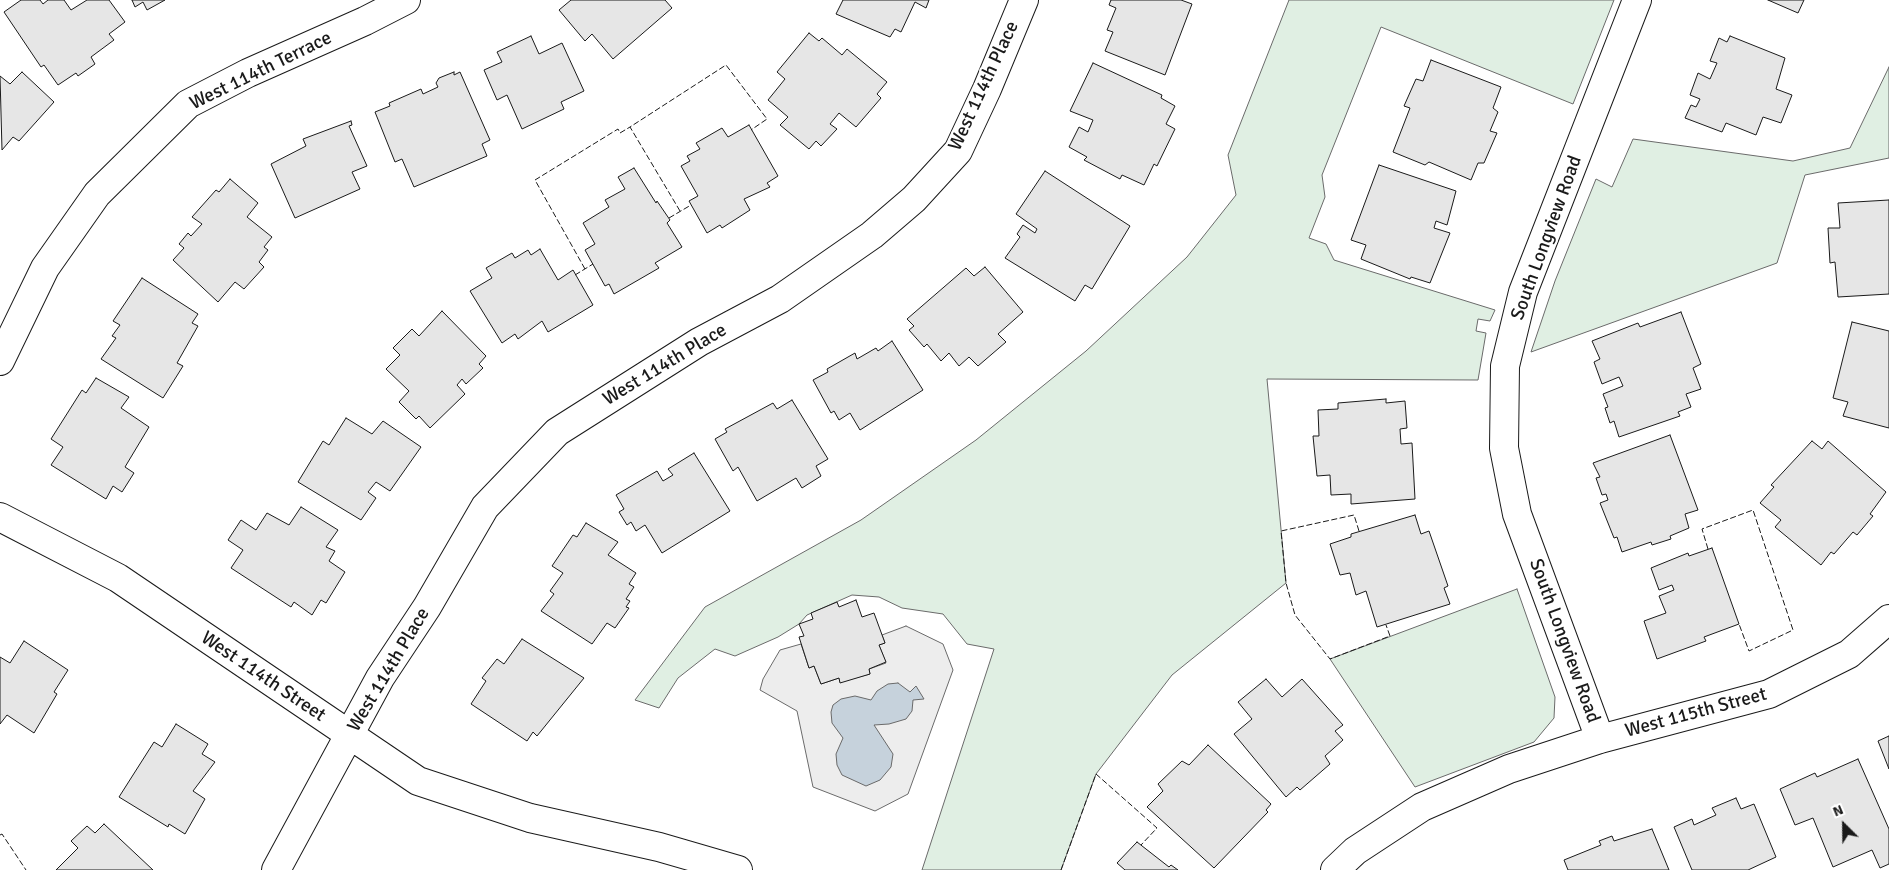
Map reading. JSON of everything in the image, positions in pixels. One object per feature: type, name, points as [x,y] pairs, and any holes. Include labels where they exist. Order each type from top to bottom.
[{"type":"street","name":"West 114th Terrace","points":[[0,361],[45,268],[97,194],[188,104],[248,73],[365,21],[406,0]]},
{"type":"street","name":"West 114th Place","points":[[276,870],[380,678],[427,607],[486,507],[557,432],[699,342],[780,299],[872,235],[914,199],[958,151],[987,90],[1024,0]]},
{"type":"street","name":"South Longview Road","points":[[1600,739],[1517,514],[1504,448],[1505,366],[1523,292],[1638,0]]},
{"type":"street","name":"West 114th Street","points":[[0,517],[118,578],[418,781],[530,818],[701,865],[738,870]]},
{"type":"street","name":"West 115th Street","points":[[1335,870],[1355,851],[1422,807],[1509,769],[1600,739],[1769,694],[1849,654],[1889,618]]},
{"type":"green space","points":[[1289,0],[1614,0],[1573,104],[1381,27],[1322,175],[1325,197],[1309,238],[1326,244],[1334,260],[1495,310],[1490,321],[1478,319],[1476,331],[1486,333],[1478,380],[1267,379],[1286,583],[1172,675],[1096,774],[1061,870],[922,870],[994,649],[967,644],[943,614],[902,608],[879,597],[852,595],[807,615],[799,624],[778,637],[735,656],[715,649],[678,678],[659,708],[635,700],[705,607],[861,520],[976,440],[1086,351],[1187,257],[1236,195],[1228,155]]},
{"type":"green space","points":[[1889,67],[1889,158],[1805,175],[1777,263],[1531,352],[1555,281],[1596,179],[1612,187],[1633,139],[1793,161],[1850,148]]},
{"type":"green space","points":[[1517,589],[1555,697],[1554,718],[1534,742],[1415,787],[1330,659]]},
{"type":"shaded area","points":[[906,626],[943,644],[953,670],[908,794],[875,811],[813,787],[797,711],[760,690],[763,679],[780,650],[801,644],[809,668],[814,666],[821,684],[839,678],[840,682],[870,674],[869,669],[886,663],[879,645],[885,643],[882,635]]},
{"type":"shaded area","points":[[898,683],[910,692],[916,686],[924,699],[913,700],[912,711],[906,719],[889,724],[874,725],[893,754],[891,767],[880,780],[866,786],[842,775],[837,765],[836,754],[843,738],[832,723],[831,712],[833,705],[841,699],[855,696],[871,700],[877,691],[888,684]]},
{"type":"building","points":[[21,0],[40,0],[43,4],[48,0],[64,0],[71,10],[87,0],[109,0],[125,22],[109,34],[114,40],[91,57],[95,64],[78,76],[76,73],[58,85],[44,65],[41,67],[4,12]]},
{"type":"building","points":[[132,0],[165,0],[147,10],[143,2],[135,7]]},
{"type":"building","points":[[571,0],[665,0],[672,8],[613,59],[592,34],[585,41],[559,10]]},
{"type":"building","points":[[843,0],[929,0],[926,8],[915,2],[901,32],[895,29],[890,37],[836,14]]},
{"type":"building","points":[[1111,0],[1181,0],[1192,4],[1165,75],[1105,51],[1113,32],[1107,30],[1116,8],[1109,5]]},
{"type":"building","points":[[1768,0],[1804,0],[1798,13]]},
{"type":"building","points":[[809,33],[819,41],[822,38],[842,55],[847,49],[887,82],[877,94],[881,98],[856,127],[839,113],[830,124],[837,129],[821,146],[816,141],[809,149],[780,125],[788,117],[768,100],[785,79],[777,72]]},
{"type":"building","points":[[531,36],[539,54],[562,43],[584,91],[561,102],[564,109],[522,129],[507,95],[497,100],[484,70],[502,62],[497,52]]},
{"type":"building","points":[[1730,36],[1785,58],[1776,89],[1792,95],[1781,123],[1763,117],[1756,135],[1726,123],[1722,132],[1685,118],[1691,105],[1696,107],[1700,99],[1690,95],[1698,73],[1710,79],[1717,63],[1710,61],[1719,38],[1727,42]]},
{"type":"building","points":[[1431,60],[1501,87],[1493,108],[1498,112],[1490,131],[1497,133],[1484,163],[1478,163],[1471,180],[1429,162],[1425,165],[1393,152],[1410,108],[1404,106],[1416,79],[1423,81]]},
{"type":"building","points":[[1093,63],[1162,95],[1161,98],[1175,106],[1166,124],[1175,129],[1157,166],[1154,164],[1144,185],[1122,175],[1120,179],[1084,160],[1087,157],[1069,147],[1079,127],[1088,132],[1093,120],[1070,111]]},
{"type":"building","points":[[22,72],[54,102],[19,141],[13,137],[2,150],[0,76],[10,84]]},
{"type":"building","points":[[454,72],[454,75],[460,72],[490,140],[482,144],[487,156],[414,187],[402,159],[395,162],[375,112],[390,106],[389,103],[421,89],[423,94],[438,87],[436,83],[439,78]]},
{"type":"building","points":[[351,121],[352,125],[349,126],[367,166],[352,172],[360,189],[295,218],[271,164],[306,146],[303,139]]},
{"type":"building","points":[[749,125],[778,176],[767,183],[770,187],[744,199],[750,210],[722,228],[720,225],[707,233],[689,201],[698,196],[681,166],[690,161],[687,156],[700,149],[696,143],[722,128],[728,137]]},
{"type":"building","points":[[1379,165],[1456,191],[1447,225],[1436,221],[1434,228],[1450,233],[1430,283],[1411,277],[1410,279],[1361,259],[1366,245],[1351,240]]},
{"type":"building","points":[[634,168],[656,203],[657,201],[670,220],[667,223],[682,247],[655,263],[659,268],[614,294],[609,284],[605,286],[585,250],[595,244],[583,223],[609,207],[605,200],[625,189],[618,177]]},
{"type":"building","points":[[1045,171],[1130,226],[1092,289],[1085,285],[1075,301],[1005,258],[1020,237],[1017,234],[1023,225],[1035,233],[1037,229],[1016,214]]},
{"type":"building","points":[[230,179],[258,203],[247,217],[272,237],[264,247],[268,250],[259,262],[264,267],[244,289],[235,282],[218,302],[173,260],[184,248],[179,244],[188,233],[191,236],[202,224],[192,217],[216,190],[219,192]]},
{"type":"building","points":[[1889,200],[1889,294],[1838,297],[1835,262],[1830,263],[1828,228],[1840,228],[1838,203]]},
{"type":"building","points":[[540,249],[558,280],[573,270],[593,305],[548,332],[542,321],[518,339],[515,334],[502,343],[470,291],[492,278],[486,268],[512,253],[515,258],[528,250],[531,255]]},
{"type":"building","points":[[985,267],[1023,312],[998,334],[1006,342],[978,366],[969,357],[959,366],[949,353],[941,361],[927,344],[924,347],[909,330],[914,326],[907,319],[966,268],[974,276]]},
{"type":"building","points":[[142,278],[198,314],[192,323],[198,326],[177,363],[183,366],[163,398],[101,359],[116,338],[112,336],[120,325],[113,321]]},
{"type":"building","points":[[442,311],[486,356],[479,364],[483,368],[466,384],[462,379],[457,385],[465,394],[430,428],[419,416],[416,419],[399,402],[409,391],[386,369],[400,355],[393,348],[412,329],[419,336]]},
{"type":"building","points":[[1681,312],[1701,364],[1693,368],[1701,389],[1686,394],[1691,407],[1678,412],[1680,416],[1619,437],[1614,421],[1610,423],[1605,408],[1608,407],[1603,394],[1623,386],[1619,377],[1602,384],[1594,362],[1600,359],[1592,341],[1638,323],[1640,327]]},
{"type":"building","points":[[1852,322],[1889,331],[1889,428],[1843,416],[1848,402],[1833,398]]},
{"type":"building","points":[[892,341],[923,390],[860,430],[850,413],[839,420],[834,411],[831,413],[813,380],[828,372],[827,369],[855,353],[857,359],[876,348],[878,351]]},
{"type":"building","points":[[96,378],[129,397],[121,408],[149,427],[125,467],[134,473],[122,492],[113,486],[106,499],[51,465],[63,447],[51,439],[82,390],[86,393]]},
{"type":"building","points":[[1386,399],[1386,403],[1405,401],[1407,428],[1400,429],[1401,444],[1412,443],[1415,499],[1351,504],[1351,494],[1331,495],[1330,475],[1317,476],[1313,436],[1319,436],[1318,410],[1338,409],[1338,403]]},
{"type":"building","points":[[792,400],[828,459],[816,466],[821,476],[802,488],[796,478],[757,501],[738,467],[733,471],[715,439],[727,432],[725,429],[773,403],[777,409]]},
{"type":"building","points":[[346,418],[372,434],[383,421],[421,447],[390,491],[376,482],[368,492],[376,498],[361,520],[298,482],[323,441],[329,445]]},
{"type":"building","points":[[1670,435],[1698,510],[1685,514],[1689,528],[1670,536],[1671,539],[1652,545],[1651,542],[1622,552],[1617,537],[1614,538],[1600,503],[1608,500],[1606,494],[1602,495],[1596,478],[1600,477],[1593,463]]},
{"type":"building","points":[[1812,441],[1822,449],[1828,441],[1886,492],[1870,514],[1873,516],[1857,535],[1853,532],[1834,554],[1831,552],[1821,565],[1775,527],[1781,520],[1760,503],[1774,487],[1771,485]]},
{"type":"building","points":[[694,453],[730,511],[662,553],[645,525],[636,531],[631,522],[627,525],[619,512],[624,509],[616,495],[657,471],[663,481],[673,475],[668,469]]},
{"type":"building","points":[[301,507],[338,530],[326,547],[335,551],[329,561],[345,572],[326,603],[321,600],[312,615],[294,602],[291,607],[231,568],[243,550],[228,540],[241,520],[256,530],[267,513],[289,525]]},
{"type":"building","points":[[1415,515],[1421,534],[1429,531],[1448,586],[1444,588],[1450,604],[1377,627],[1366,591],[1356,595],[1350,573],[1340,575],[1330,544],[1351,537],[1351,534]]},
{"type":"building","points":[[586,523],[618,542],[608,555],[636,573],[629,584],[634,587],[626,599],[630,601],[626,607],[629,608],[615,628],[607,623],[592,644],[541,611],[554,594],[550,591],[563,573],[552,566],[573,535],[577,537]]},
{"type":"building","points":[[1712,548],[1739,624],[1704,637],[1706,641],[1657,659],[1644,621],[1666,613],[1659,596],[1674,590],[1672,585],[1659,590],[1651,568],[1688,553],[1689,556]]},
{"type":"building","points":[[856,600],[862,617],[874,613],[885,643],[879,645],[886,662],[869,669],[870,674],[840,683],[839,678],[821,684],[814,666],[809,668],[799,637],[804,636],[799,624],[813,619],[811,613],[837,602],[839,607]]},
{"type":"building","points":[[522,639],[584,678],[537,736],[533,732],[527,741],[471,704],[486,681],[482,678],[497,659],[504,664]]},
{"type":"building","points":[[24,641],[68,670],[54,692],[57,694],[34,733],[7,715],[0,724],[0,657],[10,663]]},
{"type":"building","points":[[1266,679],[1282,697],[1302,679],[1343,725],[1335,731],[1343,740],[1325,756],[1330,764],[1300,790],[1297,787],[1286,797],[1234,734],[1252,719],[1238,702]]},
{"type":"building","points":[[176,724],[208,744],[202,754],[215,762],[193,791],[205,799],[185,834],[169,824],[168,827],[119,797],[154,742],[162,747]]},
{"type":"building","points":[[1889,736],[1889,769],[1878,741]]},
{"type":"building","points":[[1208,745],[1271,804],[1266,810],[1268,812],[1214,868],[1147,807],[1163,791],[1158,784],[1182,761],[1189,765]]},
{"type":"building","points":[[1858,759],[1889,829],[1889,864],[1880,868],[1872,850],[1833,867],[1813,818],[1795,825],[1780,789],[1815,773],[1817,777]]},
{"type":"building","points":[[1736,798],[1741,809],[1754,804],[1776,857],[1748,870],[1692,870],[1674,827],[1692,819],[1694,825],[1716,815],[1712,808]]},
{"type":"building","points":[[104,824],[153,870],[56,870],[78,848],[71,841],[87,826],[95,833]]},
{"type":"building","points":[[1652,829],[1669,870],[1568,870],[1564,860],[1601,845],[1599,841],[1612,836],[1614,841]]},
{"type":"building","points":[[1137,842],[1169,867],[1171,865],[1178,870],[1125,870],[1117,863]]},
{"type":"fence","points":[[680,211],[630,127],[726,65],[767,119],[751,130]]},
{"type":"fence","points":[[585,269],[535,180],[618,129],[620,133],[630,127]]},
{"type":"fence","points":[[669,218],[691,205]]},
{"type":"fence","points":[[575,275],[593,264]]},
{"type":"fence","points":[[1708,549],[1702,529],[1753,510],[1793,630],[1749,651],[1739,624]]},
{"type":"fence","points":[[1359,531],[1354,515],[1281,531],[1286,583],[1295,615],[1330,659],[1390,636],[1386,625]]},
{"type":"fence","points":[[1061,870],[1096,774],[1157,828],[1141,845]]},
{"type":"fence","points":[[0,835],[2,834],[26,870]]}]
